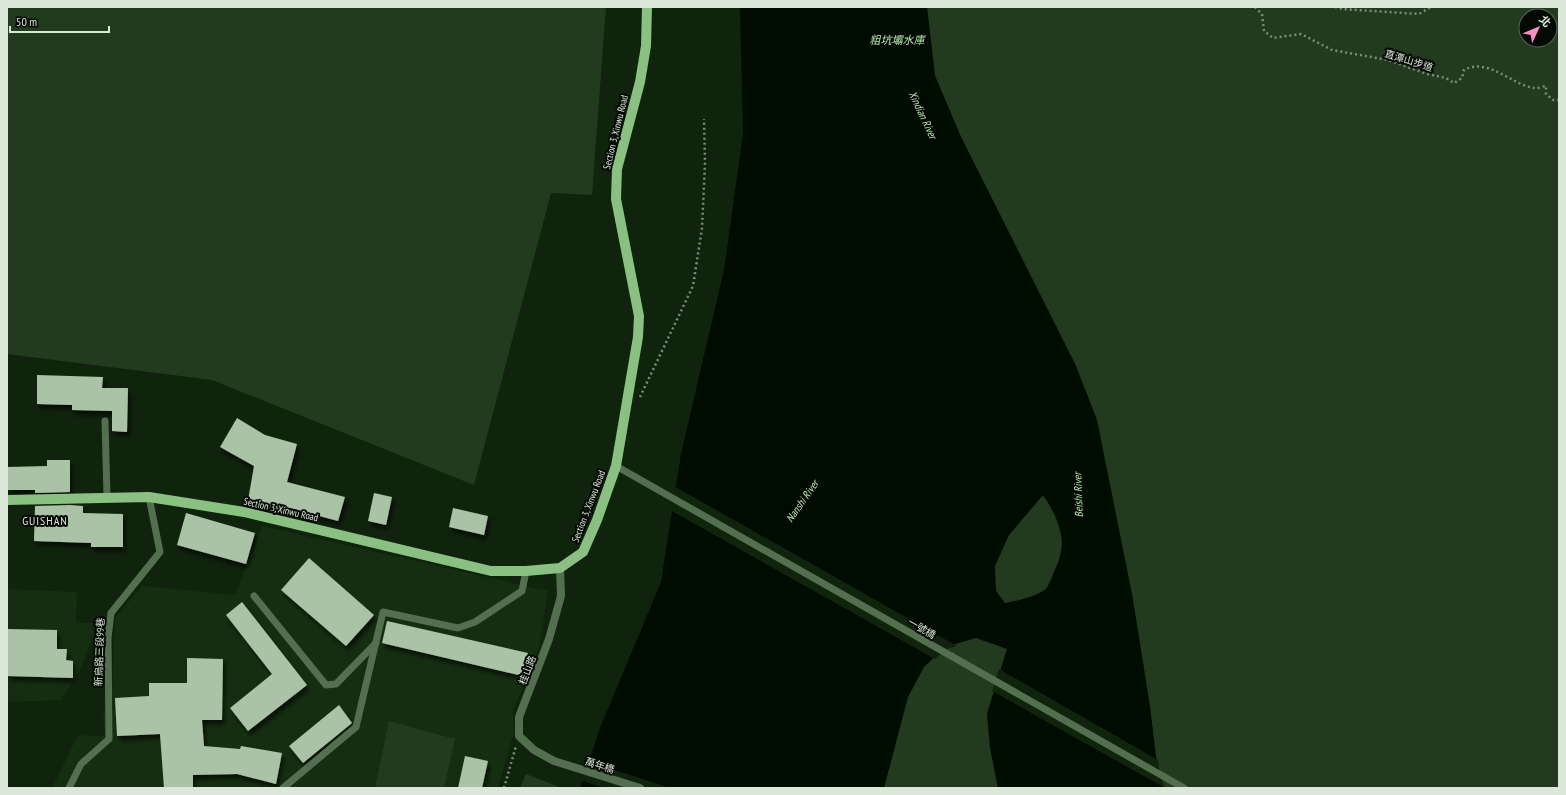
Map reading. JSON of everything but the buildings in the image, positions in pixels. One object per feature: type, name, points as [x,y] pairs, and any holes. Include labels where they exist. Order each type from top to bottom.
[{"type":"main road","name":"Section 3, Xinwu Road","points":[[7,500],[149,496],[244,512],[492,571],[526,571],[560,568],[583,552],[597,520],[616,466],[638,337],[639,316],[616,199],[617,169],[640,82],[646,46],[647,7]]},
{"type":"street","name":"桂山路","points":[[519,736],[519,717],[547,646],[561,596],[560,568]]},
{"type":"street","name":"萬年橋","points":[[519,736],[534,750],[554,761],[640,788]]},
{"type":"lane","points":[[105,422],[107,497]]},
{"type":"lane","name":"一號橋","points":[[616,466],[1184,788]]},
{"type":"lane","name":"新烏路三段99巷","points":[[69,788],[81,764],[109,739],[108,638],[111,613],[160,552],[149,496]]},
{"type":"lane","points":[[283,788],[356,727],[383,612],[458,628],[475,622],[522,591],[526,571]]},
{"type":"lane","points":[[254,596],[326,685],[336,684],[376,643]]},
{"type":"path","name":"直潭山步道","points":[[1255,7],[1262,14],[1264,31],[1273,38],[1301,34],[1332,50],[1388,60],[1426,74],[1446,78],[1454,83],[1462,78],[1464,70],[1471,66],[1492,69],[1535,89],[1546,86],[1546,94],[1553,100],[1559,100]]},
{"type":"path","points":[[1335,7],[1342,9],[1419,14],[1430,7]]},
{"type":"path","points":[[639,400],[693,286],[702,228],[705,163],[704,119]]},
{"type":"path","points":[[504,788],[519,736]]},
{"type":"shaded area","points":[[7,7],[606,7],[592,195],[551,193],[474,485],[212,380],[7,354]]},
{"type":"shaded area","points":[[927,7],[1559,7],[1559,788],[1163,788],[1158,774],[1150,707],[1132,594],[1076,366],[961,137],[935,76]]},
{"type":"shaded area","points":[[1044,494],[1055,516],[1064,544],[1058,564],[1046,589],[1007,649],[987,714],[990,747],[998,788],[693,788]]},
{"type":"shaded area","points":[[262,526],[548,591],[539,648],[513,711],[514,732],[498,788],[52,788],[78,735],[105,736],[103,711],[114,710],[112,695],[115,618],[142,586],[235,595]]},
{"type":"shaded area","points":[[7,589],[77,592],[76,623],[92,623],[94,634],[78,675],[61,700],[7,702]]},
{"type":"shaded area","points":[[389,721],[455,739],[444,788],[375,788]]},
{"type":"shaded area","points":[[526,774],[562,788],[520,788]]},
{"type":"water","points":[[740,7],[927,7],[935,76],[961,137],[1076,366],[1097,420],[1132,594],[1150,707],[1158,774],[1163,788],[998,788],[990,747],[987,714],[1007,649],[976,638],[945,647],[924,667],[908,697],[884,788],[580,788],[600,728],[661,582],[681,454],[724,270],[743,134]],"holes":[[[1043,495],[1058,523],[1062,541],[1059,561],[1050,583],[1046,589],[1038,594],[1021,600],[1005,603],[996,591],[995,566],[1009,535]]]},
{"type":"pier","points":[[674,486],[957,646],[946,649],[935,659],[670,510]]},
{"type":"pier","points":[[999,669],[1158,760],[1160,774],[1165,788],[992,691]]},
{"type":"pier","points":[[587,761],[670,788],[604,788],[580,780]]},
{"type":"district","name":"GUISHAN","points":[[45,521]]},
{"type":"water label","name":"粗坑壩水庫","points":[[897,40]]},
{"type":"water label","name":"Xindian River","points":[[923,115]]},
{"type":"water label","name":"Beishi River","points":[[1078,495]]},
{"type":"water label","name":"Nanshi River","points":[[802,501]]}]
